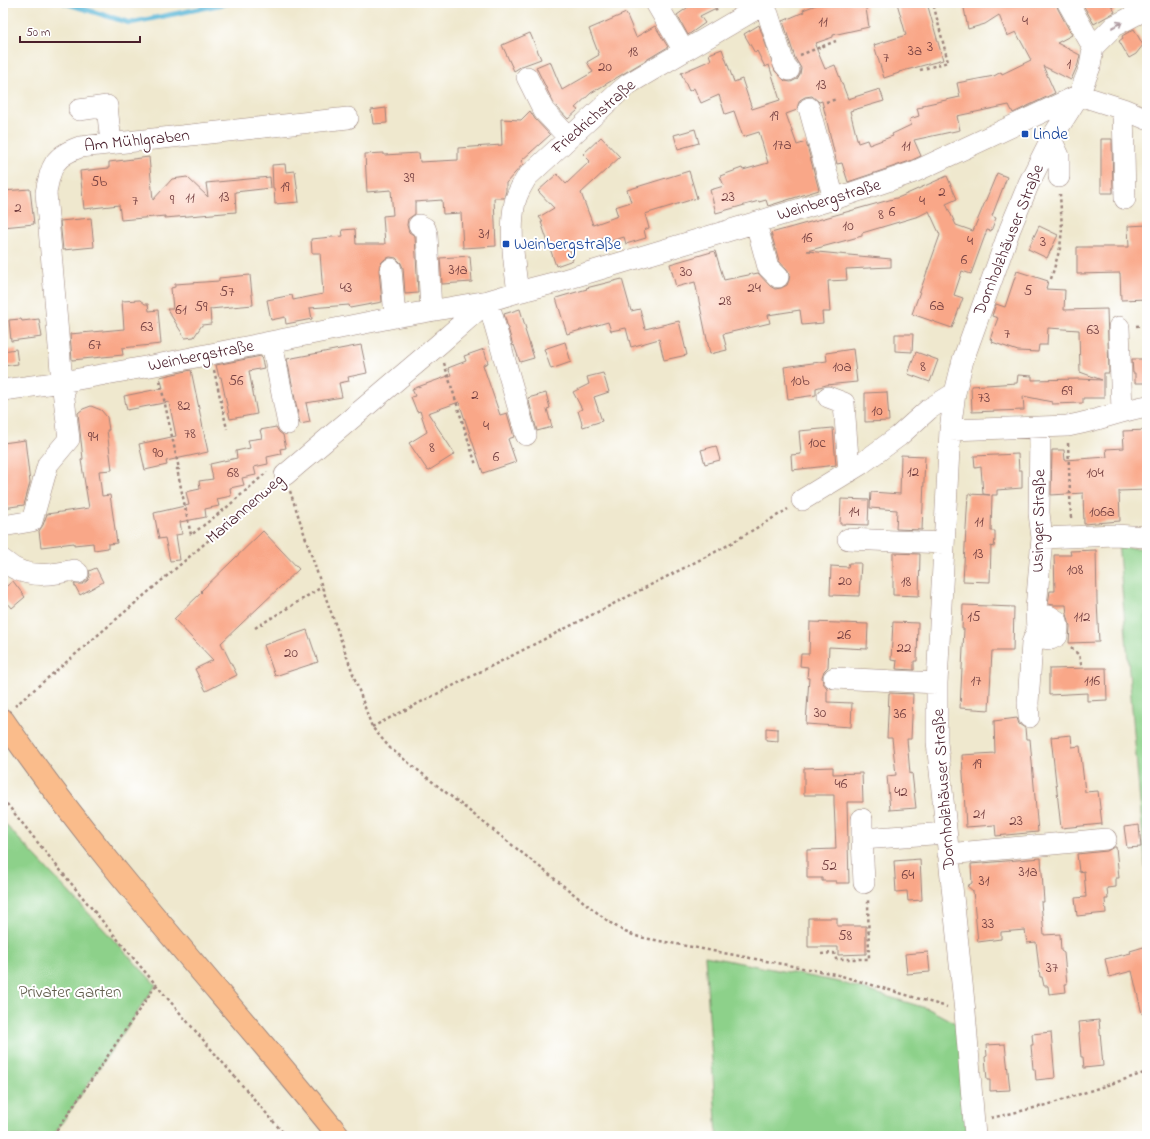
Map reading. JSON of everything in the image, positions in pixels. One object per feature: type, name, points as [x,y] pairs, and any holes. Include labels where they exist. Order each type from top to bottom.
[{"type":"main road","points":[[6,716],[24,751],[81,827],[339,1136]]},
{"type":"street","points":[[656,3],[684,51]]},
{"type":"street","points":[[1068,3],[1093,47],[1114,26],[1143,8]]},
{"type":"street","points":[[765,4],[784,64],[794,62]]},
{"type":"street","name":"Friedrichstraße","points":[[518,292],[513,241],[515,201],[519,190],[527,177],[630,83],[765,4]]},
{"type":"street","name":"Dornholzhäuser Straße","points":[[975,1128],[965,1012],[937,742],[937,683],[950,430],[955,393],[963,360],[1010,229],[1029,183],[1051,139],[1079,94],[1090,67],[1093,47]]},
{"type":"street","points":[[527,77],[544,111],[569,138]]},
{"type":"street","points":[[1079,94],[1147,119]]},
{"type":"street","name":"Weinbergstraße","points":[[3,390],[62,382],[156,365],[272,343],[395,317],[488,301],[756,223],[889,182],[914,172],[1079,94]]},
{"type":"street","points":[[79,110],[106,106],[111,144]]},
{"type":"street","points":[[810,108],[834,199]]},
{"type":"street","points":[[1123,109],[1125,199]]},
{"type":"street","name":"Am Mühlgraben","points":[[3,526],[32,521],[48,464],[69,439],[62,382],[46,193],[48,180],[59,157],[68,151],[80,147],[348,118]]},
{"type":"street","points":[[1051,139],[1060,156],[1059,178]]},
{"type":"street","points":[[756,223],[768,267],[778,277]]},
{"type":"street","points":[[419,225],[425,228],[427,234],[431,311]]},
{"type":"street","points":[[391,269],[395,317]]},
{"type":"street","points":[[488,301],[526,435]]},
{"type":"street","name":"Mariannenweg","points":[[276,473],[438,345],[488,301]]},
{"type":"street","points":[[1119,327],[1122,411]]},
{"type":"street","points":[[272,343],[288,424]]},
{"type":"street","points":[[802,500],[855,468],[899,436],[929,409],[955,393]]},
{"type":"street","points":[[828,397],[844,403],[855,468]]},
{"type":"street","points":[[855,468],[858,405]]},
{"type":"street","points":[[950,430],[1067,426],[1083,424],[1122,411],[1147,406]]},
{"type":"street","name":"Usinger Straße","points":[[1029,717],[1028,703],[1032,643],[1044,627],[1036,609],[1042,538],[1039,513],[1040,427]]},
{"type":"street","points":[[1042,538],[1115,535],[1147,537]]},
{"type":"street","points":[[848,539],[944,543]]},
{"type":"street","points":[[3,560],[15,569],[28,573],[41,575],[74,570],[78,573]]},
{"type":"street","points":[[834,678],[937,683]]},
{"type":"street","points":[[862,818],[864,883]]},
{"type":"street","points":[[862,839],[946,833]]},
{"type":"street","points":[[948,854],[1106,839]]},
{"type":"path","points":[[920,70],[948,62],[933,3]]},
{"type":"path","points":[[794,62],[836,41]]},
{"type":"path","points":[[1051,279],[1060,248],[1062,229],[1059,178]]},
{"type":"path","points":[[438,345],[476,464]]},
{"type":"path","points":[[211,354],[227,429]]},
{"type":"path","points":[[156,365],[179,469],[177,469],[191,535],[276,473],[322,587],[372,727],[390,748],[609,922],[625,932],[639,937],[835,974],[965,1012]]},
{"type":"path","points":[[1067,426],[1071,537]]},
{"type":"path","name":"Mariannenweg","points":[[6,716],[276,473]]},
{"type":"path","points":[[372,727],[723,548],[802,500]]},
{"type":"path","points":[[255,628],[322,587]]},
{"type":"path","points":[[1044,627],[1079,655],[1082,668]]},
{"type":"path","points":[[3,799],[56,866],[286,1136]]},
{"type":"path","points":[[820,954],[834,953],[836,959],[870,959],[868,889],[864,883]]},
{"type":"path","points":[[53,1136],[156,985]]},
{"type":"path","points":[[975,1128],[1000,1117],[1048,1105],[1147,1072]]},
{"type":"green space","points":[[1118,541],[1128,548],[1147,548],[1147,887]]},
{"type":"green space","name":"Privater Garten","points":[[3,822],[156,985],[53,1136],[3,1136]]},
{"type":"green space","points":[[705,956],[839,982],[929,1009],[959,1025],[969,1136],[717,1136]]},
{"type":"building","points":[[694,3],[726,3],[700,16],[705,23],[688,35],[677,15]]},
{"type":"building","points":[[821,3],[865,3],[869,27],[833,35],[833,37],[816,43],[817,44],[815,45],[825,69],[835,65],[848,99],[880,89],[884,101],[850,111],[858,143],[867,140],[869,145],[893,136],[892,134],[911,125],[910,119],[919,116],[917,108],[923,107],[923,105],[960,97],[957,83],[994,76],[1001,72],[1002,74],[1031,60],[1016,32],[1007,36],[999,15],[985,24],[968,29],[963,3],[1056,3],[1072,35],[1057,43],[1080,55],[1071,80],[1043,66],[1055,93],[1013,113],[1009,105],[957,116],[960,130],[914,140],[921,156],[848,182],[842,163],[837,164],[822,101],[819,102],[812,96],[805,97],[800,100],[797,110],[786,114],[797,145],[806,142],[819,190],[768,206],[766,200],[716,213],[710,190],[724,186],[720,176],[742,168],[743,170],[768,163],[759,132],[743,137],[734,111],[725,114],[719,95],[701,103],[694,88],[689,91],[681,73],[711,60],[709,54],[722,49],[734,82],[742,79],[752,109],[780,100],[769,65],[765,67],[757,51],[755,53],[744,34],[759,25],[775,71],[785,81],[791,82],[797,79],[801,68],[795,58],[783,21],[804,12],[803,10]]},
{"type":"building","points":[[897,3],[927,3],[943,60],[899,72],[884,78],[874,45],[906,35]]},
{"type":"building","points":[[1082,3],[1110,3],[1115,12],[1094,24]]},
{"type":"building","points":[[626,13],[636,37],[655,26],[668,47],[591,93],[575,108],[578,110],[568,119],[554,104],[536,67],[550,61],[562,90],[593,72],[587,62],[599,55],[589,29]]},
{"type":"building","points":[[1134,29],[1143,45],[1136,54],[1129,58],[1119,41],[1123,38],[1122,36]]},
{"type":"building","points":[[530,33],[541,59],[522,66],[514,71],[502,45]]},
{"type":"building","points":[[386,108],[387,123],[373,124],[371,110]]},
{"type":"building","points":[[530,111],[535,119],[550,135],[521,161],[523,164],[506,183],[504,198],[494,198],[496,246],[463,248],[461,213],[443,214],[442,200],[415,202],[415,214],[408,219],[407,225],[409,232],[415,236],[418,293],[405,294],[403,268],[401,263],[396,258],[390,257],[385,259],[380,264],[379,270],[382,302],[350,308],[349,305],[310,308],[312,319],[286,324],[285,317],[271,320],[267,300],[292,295],[293,300],[323,294],[320,253],[312,253],[311,239],[343,236],[342,230],[355,229],[356,244],[385,244],[383,216],[393,215],[391,190],[367,192],[365,154],[384,153],[384,155],[419,153],[420,162],[458,160],[458,148],[502,145],[501,119],[521,120]]},
{"type":"building","points":[[695,129],[699,143],[678,149],[674,135]]},
{"type":"building","points":[[601,137],[620,157],[581,193],[593,225],[618,216],[615,207],[631,202],[627,190],[689,171],[697,198],[645,214],[649,228],[644,230],[646,238],[626,244],[624,237],[608,242],[607,237],[570,250],[573,260],[556,266],[541,222],[543,222],[539,217],[554,208],[538,191],[557,174],[566,184],[590,161],[583,154]]},
{"type":"building","points":[[1101,139],[1112,139],[1113,193],[1101,193]]},
{"type":"building","points":[[149,157],[153,200],[172,179],[187,177],[208,197],[206,183],[270,177],[271,188],[235,192],[236,212],[121,220],[119,205],[84,209],[80,171],[109,168],[109,162]]},
{"type":"building","points":[[285,164],[286,172],[295,171],[299,202],[275,204],[272,165]]},
{"type":"building","points":[[997,173],[1007,177],[992,216],[996,218],[991,231],[987,230],[971,274],[962,271],[954,295],[963,298],[952,328],[912,314],[940,235],[929,211],[919,216],[862,233],[862,236],[807,251],[891,259],[891,267],[846,269],[847,280],[828,281],[830,312],[822,312],[823,323],[802,325],[800,310],[768,315],[770,323],[723,334],[727,350],[710,354],[695,282],[676,287],[670,264],[715,251],[724,280],[758,273],[770,286],[775,289],[781,288],[787,285],[790,274],[779,261],[771,233],[900,197],[947,176],[957,199],[946,204],[956,225],[973,231]]},
{"type":"building","points":[[30,189],[34,224],[3,227],[3,191]]},
{"type":"building","points":[[91,218],[94,247],[63,250],[60,221]]},
{"type":"building","points":[[1147,225],[1147,299],[1121,300],[1120,273],[1077,274],[1077,247],[1129,247],[1128,226]]},
{"type":"building","points":[[1039,226],[1058,235],[1047,258],[1028,249]]},
{"type":"building","points":[[470,256],[472,282],[442,284],[440,258]]},
{"type":"building","points":[[1017,271],[1048,281],[1046,289],[1065,290],[1064,310],[1107,309],[1109,373],[1104,373],[1104,398],[1083,398],[1083,403],[1052,404],[1052,402],[1023,396],[1024,410],[972,412],[971,386],[1017,383],[1018,375],[1032,376],[1032,380],[1102,380],[1080,372],[1079,330],[1048,328],[1047,345],[1039,345],[1038,352],[1018,351],[992,342],[993,340],[990,339],[998,318],[992,316],[996,304],[1005,307]]},
{"type":"building","points":[[250,275],[253,305],[210,309],[211,324],[202,325],[194,337],[185,338],[167,309],[173,309],[171,288],[175,287],[175,284],[219,281],[219,278]]},
{"type":"building","points":[[622,279],[631,311],[640,309],[645,329],[679,321],[687,355],[664,360],[659,339],[631,347],[626,328],[611,331],[608,322],[567,334],[556,298],[587,289],[586,288]]},
{"type":"building","points":[[140,300],[145,304],[148,304],[149,311],[158,310],[161,344],[122,348],[123,355],[72,360],[70,334],[124,329],[122,301]]},
{"type":"building","points":[[520,309],[534,358],[520,362],[514,345],[513,346],[504,314]]},
{"type":"building","points":[[21,319],[22,321],[39,319],[42,337],[11,341],[9,320]]},
{"type":"building","points":[[895,334],[913,334],[912,352],[895,351]]},
{"type":"building","points":[[565,342],[571,362],[551,369],[544,349]]},
{"type":"building","points":[[361,345],[367,373],[348,377],[349,381],[339,383],[342,397],[306,403],[310,422],[300,424],[287,359]]},
{"type":"building","points":[[16,349],[18,364],[3,366],[3,351]]},
{"type":"building","points":[[484,349],[488,363],[483,365],[500,415],[507,413],[514,437],[508,439],[516,462],[483,473],[459,402],[428,413],[455,454],[428,471],[409,443],[427,432],[420,411],[417,412],[411,397],[415,396],[412,389],[451,375],[448,368],[466,361],[464,356]]},
{"type":"building","points":[[853,349],[857,382],[826,385],[816,388],[816,395],[788,399],[784,367],[827,361],[826,353]]},
{"type":"building","points":[[916,352],[938,360],[930,382],[908,374]]},
{"type":"building","points":[[261,356],[264,368],[249,371],[257,414],[230,419],[221,377],[219,377],[216,365]]},
{"type":"building","points":[[1132,359],[1147,359],[1147,383],[1135,383],[1135,373],[1133,373]]},
{"type":"building","points":[[191,370],[208,452],[166,461],[167,465],[145,470],[139,444],[176,436],[169,402],[127,410],[124,396],[163,388],[160,377]]},
{"type":"building","points":[[603,373],[609,392],[594,397],[602,421],[583,427],[578,411],[582,409],[573,392],[589,384],[587,377]]},
{"type":"building","points":[[887,392],[889,421],[865,422],[865,393]]},
{"type":"building","points":[[546,393],[550,408],[547,409],[552,427],[537,431],[528,398]]},
{"type":"building","points":[[91,406],[101,410],[107,417],[109,430],[107,430],[112,470],[99,471],[102,496],[110,495],[117,543],[108,544],[108,548],[94,550],[93,543],[74,545],[74,543],[41,547],[39,531],[47,514],[89,508],[81,460],[83,459],[78,413]]},
{"type":"building","points":[[276,427],[283,435],[286,448],[280,449],[281,454],[267,457],[268,464],[254,467],[256,475],[242,478],[244,485],[230,488],[231,496],[217,499],[219,506],[205,509],[206,517],[180,522],[182,534],[176,535],[180,560],[170,561],[165,538],[159,539],[154,513],[189,505],[186,492],[200,489],[199,481],[213,479],[210,464],[237,458],[236,451],[250,448],[248,440],[262,438],[260,430]]},
{"type":"building","points":[[833,428],[836,465],[792,470],[791,455],[801,454],[799,431]]},
{"type":"building","points":[[1147,430],[1147,490],[1119,491],[1120,521],[1084,524],[1083,493],[1051,495],[1052,450],[1064,450],[1065,460],[1107,457],[1106,449],[1124,448],[1123,431]]},
{"type":"building","points":[[25,440],[30,483],[24,505],[3,508],[3,443]]},
{"type":"building","points":[[716,446],[720,460],[705,464],[701,450]]},
{"type":"building","points":[[1018,454],[1019,470],[1022,470],[1022,488],[997,490],[997,495],[992,495],[991,531],[995,531],[995,539],[994,547],[991,546],[990,582],[963,581],[968,494],[990,495],[983,494],[981,467],[975,468],[974,456]]},
{"type":"building","points":[[901,455],[925,456],[922,530],[896,529],[897,510],[870,508],[871,492],[900,494]]},
{"type":"building","points":[[841,499],[869,500],[868,525],[840,524]]},
{"type":"building","points":[[263,531],[299,569],[221,643],[237,675],[206,691],[195,669],[213,660],[174,619]]},
{"type":"building","points":[[1096,550],[1099,642],[1069,643],[1070,626],[1066,605],[1048,604],[1050,591],[1055,591],[1054,555],[1071,555],[1070,551]]},
{"type":"building","points":[[893,553],[920,554],[919,596],[893,595]]},
{"type":"building","points":[[849,563],[861,563],[859,596],[830,595],[831,566],[848,567]]},
{"type":"building","points":[[96,568],[103,582],[80,595],[74,584],[83,584],[88,580],[90,575],[89,571]]},
{"type":"building","points":[[13,581],[25,597],[12,608],[3,597],[3,589]]},
{"type":"building","points":[[963,605],[1014,607],[1013,651],[992,651],[989,710],[960,708],[964,629],[962,629]]},
{"type":"building","points":[[810,622],[868,624],[867,649],[829,647],[828,667],[824,671],[822,677],[823,683],[827,688],[827,702],[852,703],[851,727],[806,724],[809,678],[807,678],[808,667],[800,666],[801,654],[809,654]]},
{"type":"building","points":[[893,622],[918,623],[917,661],[914,661],[914,670],[896,669],[897,661],[891,660]]},
{"type":"building","points":[[307,630],[318,662],[275,676],[264,645]]},
{"type":"building","points":[[1106,668],[1107,700],[1087,701],[1087,693],[1049,695],[1049,669]]},
{"type":"building","points":[[889,693],[913,694],[911,739],[907,739],[910,774],[912,773],[916,808],[890,810],[887,776],[896,775],[892,738],[887,738]]},
{"type":"building","points":[[1017,718],[1019,724],[1025,728],[1026,739],[1030,739],[1038,832],[996,836],[995,825],[966,827],[962,755],[995,753],[994,721]]},
{"type":"building","points":[[766,728],[778,729],[778,741],[766,740]]},
{"type":"building","points":[[1071,735],[1072,747],[1080,746],[1085,792],[1098,791],[1102,824],[1061,828],[1051,737]]},
{"type":"building","points":[[833,767],[833,774],[862,773],[863,802],[847,802],[849,883],[822,881],[822,878],[807,878],[807,850],[836,849],[834,795],[804,795],[804,768]]},
{"type":"building","points":[[1139,825],[1141,847],[1127,848],[1124,827]]},
{"type":"building","points":[[1116,847],[1119,878],[1116,878],[1116,887],[1107,888],[1108,899],[1105,899],[1106,913],[1077,916],[1075,898],[1086,897],[1084,871],[1079,872],[1077,854],[1107,851]]},
{"type":"building","points":[[1041,858],[1044,902],[1041,902],[1044,935],[1060,934],[1061,951],[1064,953],[1067,984],[1065,984],[1066,992],[1049,994],[1048,986],[1044,986],[1042,977],[1040,977],[1036,942],[1027,943],[1025,930],[1001,932],[1001,939],[978,942],[973,891],[967,886],[972,883],[971,864]]},
{"type":"building","points":[[920,859],[922,900],[908,901],[907,891],[896,892],[894,861]]},
{"type":"building","points":[[808,918],[837,918],[837,926],[866,926],[866,954],[838,955],[838,947],[808,947]]},
{"type":"building","points":[[1147,946],[1147,1013],[1142,1014],[1132,971],[1109,977],[1105,959],[1131,953],[1130,951]]},
{"type":"building","points":[[928,952],[930,972],[907,974],[905,954]]},
{"type":"building","points":[[1099,1020],[1103,1066],[1084,1068],[1083,1057],[1081,1057],[1079,1022]]},
{"type":"building","points":[[1051,1032],[1055,1078],[1036,1080],[1035,1069],[1033,1069],[1031,1045],[1033,1045],[1032,1034]]},
{"type":"building","points":[[1005,1044],[1010,1090],[990,1091],[990,1080],[987,1080],[985,1057],[987,1056],[986,1045]]},
{"type":"waterway","points":[[65,3],[130,23],[228,3]]},
{"type":"place","name":"Linde","points":[[1025,134]]},
{"type":"place","name":"Weinbergstraße","points":[[506,244]]}]
